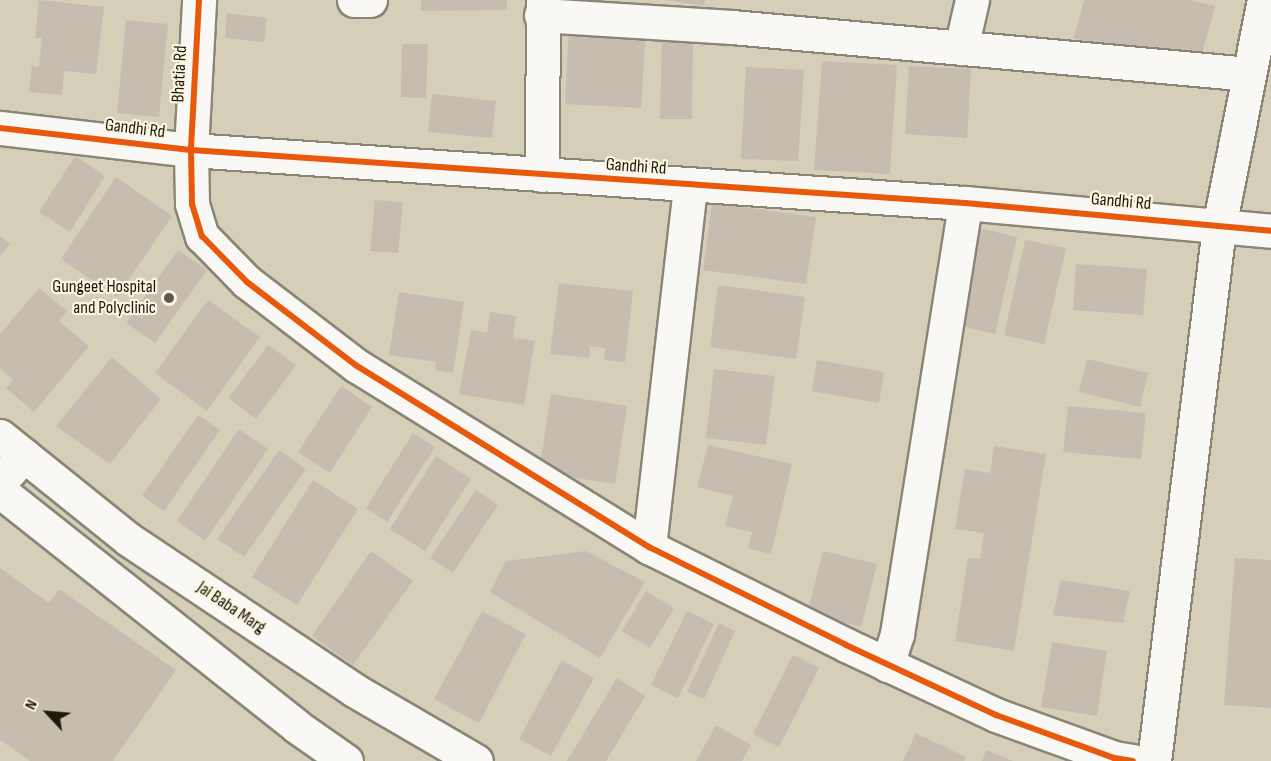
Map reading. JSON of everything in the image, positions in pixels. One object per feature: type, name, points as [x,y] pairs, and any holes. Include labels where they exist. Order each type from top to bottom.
[{"type":"street","name":"Bhatia Rd","points":[[199,0],[191,150],[192,204],[202,236],[247,282],[357,366],[649,547],[887,665],[996,715],[1114,758],[1133,761]]},
{"type":"street","points":[[354,0],[370,0]]},
{"type":"street","points":[[961,48],[972,0]]},
{"type":"street","points":[[1154,761],[1219,227],[1264,0]]},
{"type":"street","points":[[542,175],[542,8],[1249,74]]},
{"type":"street","name":"Gandhi Rd","points":[[0,128],[191,150],[964,203],[1271,231]]},
{"type":"street","points":[[649,547],[690,186]]},
{"type":"street","points":[[887,665],[897,633],[964,203]]},
{"type":"street","points":[[0,482],[12,446]]},
{"type":"street","name":"Jai Baba Marg","points":[[12,446],[128,539],[354,690],[442,753],[476,761]]},
{"type":"street","points":[[0,491],[296,726],[346,761]]},
{"type":"building","points":[[39,0],[104,7],[96,74],[64,71],[62,95],[29,92],[32,66],[39,67],[42,38],[35,38]]},
{"type":"building","points":[[421,0],[507,0],[507,10],[421,11]]},
{"type":"building","points":[[665,0],[705,0],[704,6]]},
{"type":"building","points":[[1084,0],[1190,0],[1215,6],[1198,69],[1074,38]]},
{"type":"building","points":[[227,13],[267,18],[264,42],[225,38]]},
{"type":"building","points":[[126,20],[168,24],[159,117],[117,113]]},
{"type":"building","points":[[569,23],[646,27],[641,108],[565,104]]},
{"type":"building","points":[[662,36],[693,36],[692,119],[660,119]]},
{"type":"building","points":[[402,44],[428,44],[426,98],[401,97]]},
{"type":"building","points":[[822,61],[897,65],[890,174],[814,170]]},
{"type":"building","points":[[909,66],[971,69],[967,138],[905,134]]},
{"type":"building","points":[[746,67],[804,70],[798,161],[741,159]]},
{"type":"building","points":[[432,94],[496,101],[492,138],[428,132]]},
{"type":"building","points":[[75,156],[105,176],[70,232],[39,212]]},
{"type":"building","points":[[116,177],[172,216],[117,297],[61,259]]},
{"type":"building","points":[[375,200],[403,202],[398,253],[370,251]]},
{"type":"building","points":[[712,203],[816,217],[806,284],[703,270]]},
{"type":"building","points":[[979,228],[1017,237],[995,334],[956,325]]},
{"type":"building","points":[[0,236],[10,244],[0,256]]},
{"type":"building","points":[[1025,240],[1066,248],[1044,344],[1004,335]]},
{"type":"building","points":[[178,250],[207,270],[155,343],[126,323]]},
{"type":"building","points":[[1076,264],[1147,269],[1143,315],[1073,310]]},
{"type":"building","points":[[559,283],[633,291],[625,362],[604,360],[605,348],[590,346],[589,358],[550,354]]},
{"type":"building","points":[[718,285],[805,297],[796,359],[710,347]]},
{"type":"building","points":[[39,288],[67,311],[59,321],[89,346],[34,412],[6,388],[13,380],[0,369],[0,334]]},
{"type":"building","points":[[399,292],[464,302],[453,373],[435,370],[436,362],[389,355]]},
{"type":"building","points":[[208,300],[260,337],[207,411],[155,373]]},
{"type":"building","points":[[490,312],[516,316],[513,338],[535,341],[524,405],[459,394],[471,330],[487,333]]},
{"type":"building","points":[[268,345],[296,365],[256,419],[228,398]]},
{"type":"building","points":[[112,357],[161,399],[110,464],[56,426]]},
{"type":"building","points":[[1087,359],[1148,373],[1140,407],[1079,392]]},
{"type":"building","points":[[817,360],[884,372],[879,403],[812,391]]},
{"type":"building","points":[[714,369],[775,376],[766,445],[706,438]]},
{"type":"building","points":[[341,386],[372,407],[330,473],[298,452]]},
{"type":"building","points":[[551,394],[627,406],[615,484],[539,472]]},
{"type":"building","points":[[1068,406],[1146,413],[1141,459],[1063,452]]},
{"type":"building","points":[[198,415],[220,430],[164,511],[142,496]]},
{"type":"building","points":[[239,429],[268,449],[205,541],[177,521]]},
{"type":"building","points":[[413,433],[435,447],[387,522],[366,508]]},
{"type":"building","points":[[708,445],[792,464],[771,554],[748,548],[752,532],[725,526],[733,496],[697,487]]},
{"type":"building","points":[[994,446],[1046,454],[1014,651],[955,641],[968,558],[980,559],[984,533],[955,529],[965,469],[990,473]]},
{"type":"building","points":[[279,450],[306,469],[244,557],[217,539]]},
{"type":"building","points":[[436,456],[471,479],[425,551],[390,529]]},
{"type":"building","points":[[313,480],[358,509],[297,605],[252,577]]},
{"type":"building","points":[[476,490],[498,505],[453,573],[430,558]]},
{"type":"building","points":[[371,551],[413,581],[353,665],[312,636]]},
{"type":"building","points":[[586,551],[645,582],[600,658],[490,592],[506,561]]},
{"type":"building","points":[[823,551],[877,564],[861,627],[810,614],[812,607],[809,606]]},
{"type":"building","points":[[1235,558],[1271,560],[1271,708],[1224,705]]},
{"type":"building","points":[[0,568],[49,603],[59,589],[176,670],[113,761],[30,761],[0,740]]},
{"type":"building","points":[[1061,580],[1130,591],[1123,623],[1053,615]]},
{"type":"building","points":[[646,591],[674,608],[650,648],[622,631]]},
{"type":"building","points":[[482,611],[526,634],[479,723],[434,699]]},
{"type":"building","points":[[687,611],[714,624],[678,698],[651,685]]},
{"type":"building","points":[[719,623],[735,631],[704,699],[687,692]]},
{"type":"building","points":[[1052,642],[1107,651],[1097,716],[1041,707]]},
{"type":"building","points":[[793,655],[819,668],[779,747],[753,734]]},
{"type":"building","points":[[562,660],[594,678],[551,756],[519,739]]},
{"type":"building","points":[[617,678],[645,696],[606,761],[567,761]]},
{"type":"building","points":[[716,725],[751,745],[742,761],[696,761]]},
{"type":"building","points":[[916,733],[966,757],[964,761],[903,761]]},
{"type":"building","points":[[986,750],[1013,761],[982,761]]},
{"type":"cycle path","points":[[199,0],[191,150],[192,204],[202,236],[247,282],[357,366],[649,547],[846,645],[996,715],[1114,758],[1133,761]]},
{"type":"cycle path","points":[[0,128],[191,150],[965,203],[1271,231]]},
{"type":"place","name":"Gungeet Hospital and Polyclinic","points":[[169,298]]}]
